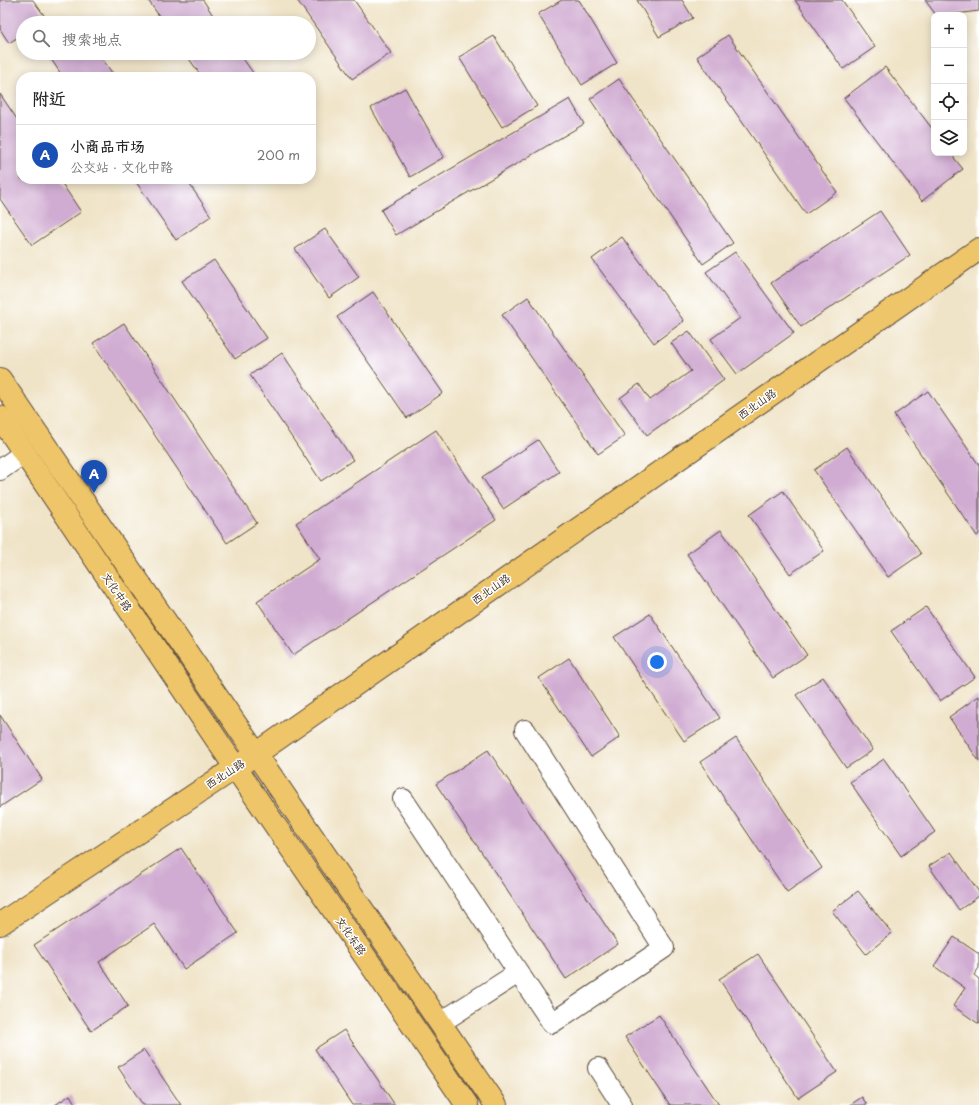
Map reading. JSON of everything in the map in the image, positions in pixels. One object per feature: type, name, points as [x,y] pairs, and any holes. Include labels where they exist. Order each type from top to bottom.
[{"type":"main road","name":"西北山路","points":[[0,924],[256,754],[979,249]]},
{"type":"main road","points":[[0,378],[496,1105]]},
{"type":"main road","name":"文化中路","points":[[0,417],[235,767]]},
{"type":"main road","name":"文化东路","points":[[235,767],[467,1105]]},
{"type":"lane","points":[[0,470],[24,453]]},
{"type":"lane","points":[[403,799],[552,1023],[664,948],[525,730]]},
{"type":"lane","points":[[440,1023],[518,973]]},
{"type":"lane","points":[[598,1068],[622,1105]]},
{"type":"building","points":[[0,0],[33,0],[45,16],[16,16],[16,38],[9,43],[0,29]]},
{"type":"building","points":[[148,0],[203,0],[213,16],[159,16]]},
{"type":"building","points":[[297,0],[354,0],[391,53],[352,79],[316,27],[316,16],[308,16]]},
{"type":"building","points":[[562,0],[579,0],[617,63],[582,85],[538,14]]},
{"type":"building","points":[[637,0],[682,0],[693,18],[659,37]]},
{"type":"building","points":[[795,0],[842,0],[875,47],[843,69]]},
{"type":"building","points":[[925,0],[979,0],[979,11],[967,12],[934,12]]},
{"type":"building","points":[[728,35],[837,192],[806,214],[697,57]]},
{"type":"building","points":[[494,36],[537,106],[502,127],[459,57]]},
{"type":"building","points":[[52,60],[103,60],[111,72],[60,72]]},
{"type":"building","points":[[190,60],[244,60],[252,72],[198,72]]},
{"type":"building","points":[[885,67],[931,127],[931,156],[952,156],[963,169],[922,201],[844,98]]},
{"type":"building","points":[[619,79],[733,243],[703,264],[590,99]]},
{"type":"building","points":[[405,88],[444,157],[410,177],[371,108]]},
{"type":"building","points":[[0,94],[16,118],[16,184],[62,184],[81,212],[32,245],[0,199]]},
{"type":"building","points":[[570,99],[584,124],[396,235],[381,210]]},
{"type":"building","points":[[137,184],[189,184],[211,216],[176,240]]},
{"type":"building","points":[[880,211],[910,255],[801,327],[771,283]]},
{"type":"building","points":[[325,229],[359,277],[329,298],[295,249]]},
{"type":"building","points":[[622,237],[684,321],[654,343],[592,259]]},
{"type":"building","points":[[735,252],[794,333],[737,374],[711,339],[740,318],[706,272]]},
{"type":"building","points":[[214,260],[267,338],[235,359],[182,281]]},
{"type":"building","points":[[373,292],[443,393],[407,418],[337,317]]},
{"type":"building","points":[[528,297],[625,436],[598,454],[502,315]]},
{"type":"building","points":[[124,323],[257,523],[227,543],[93,343]]},
{"type":"building","points":[[689,331],[724,380],[647,435],[620,398],[639,384],[650,400],[691,371],[671,343]]},
{"type":"building","points":[[282,353],[353,460],[321,481],[250,375]]},
{"type":"building","points":[[928,391],[979,465],[979,534],[977,536],[894,415]]},
{"type":"building","points":[[436,430],[496,520],[293,655],[257,601],[320,559],[296,523]]},
{"type":"building","points":[[538,440],[559,472],[503,509],[482,477]]},
{"type":"building","points":[[847,447],[921,554],[888,577],[814,470]]},
{"type":"building","points":[[783,491],[824,551],[790,574],[749,515]]},
{"type":"building","points":[[721,530],[807,655],[773,678],[687,554]]},
{"type":"building","points":[[926,607],[975,677],[940,701],[891,631]]},
{"type":"building","points":[[650,614],[720,718],[684,741],[614,637]]},
{"type":"building","points":[[569,658],[620,737],[591,757],[539,678]]},
{"type":"building","points":[[823,677],[873,750],[846,768],[796,695]]},
{"type":"building","points":[[979,696],[979,761],[949,717]]},
{"type":"building","points":[[0,715],[42,779],[0,807]]},
{"type":"building","points":[[736,738],[822,868],[787,892],[700,762]]},
{"type":"building","points":[[488,750],[618,944],[566,979],[436,784]]},
{"type":"building","points":[[884,759],[935,832],[901,856],[850,782]]},
{"type":"building","points":[[181,848],[238,933],[184,969],[154,924],[99,962],[128,1006],[91,1031],[34,945]]},
{"type":"building","points":[[951,852],[979,892],[979,896],[959,910],[929,866]]},
{"type":"building","points":[[858,891],[892,933],[866,954],[832,911]]},
{"type":"building","points":[[954,937],[979,954],[979,968],[974,975],[979,979],[979,1024],[953,1006],[965,988],[934,966]]},
{"type":"building","points":[[758,954],[837,1072],[798,1098],[719,979]]},
{"type":"building","points":[[659,1015],[719,1105],[670,1105],[625,1037]]},
{"type":"building","points":[[344,1030],[395,1105],[352,1105],[315,1049]]},
{"type":"building","points":[[144,1050],[181,1105],[143,1105],[118,1067]]},
{"type":"building","points":[[70,1095],[76,1105],[55,1105]]},
{"type":"building","points":[[862,1097],[867,1105],[850,1105]]},
{"type":"place","name":"小商品市场","points":[[94,493]]}]
